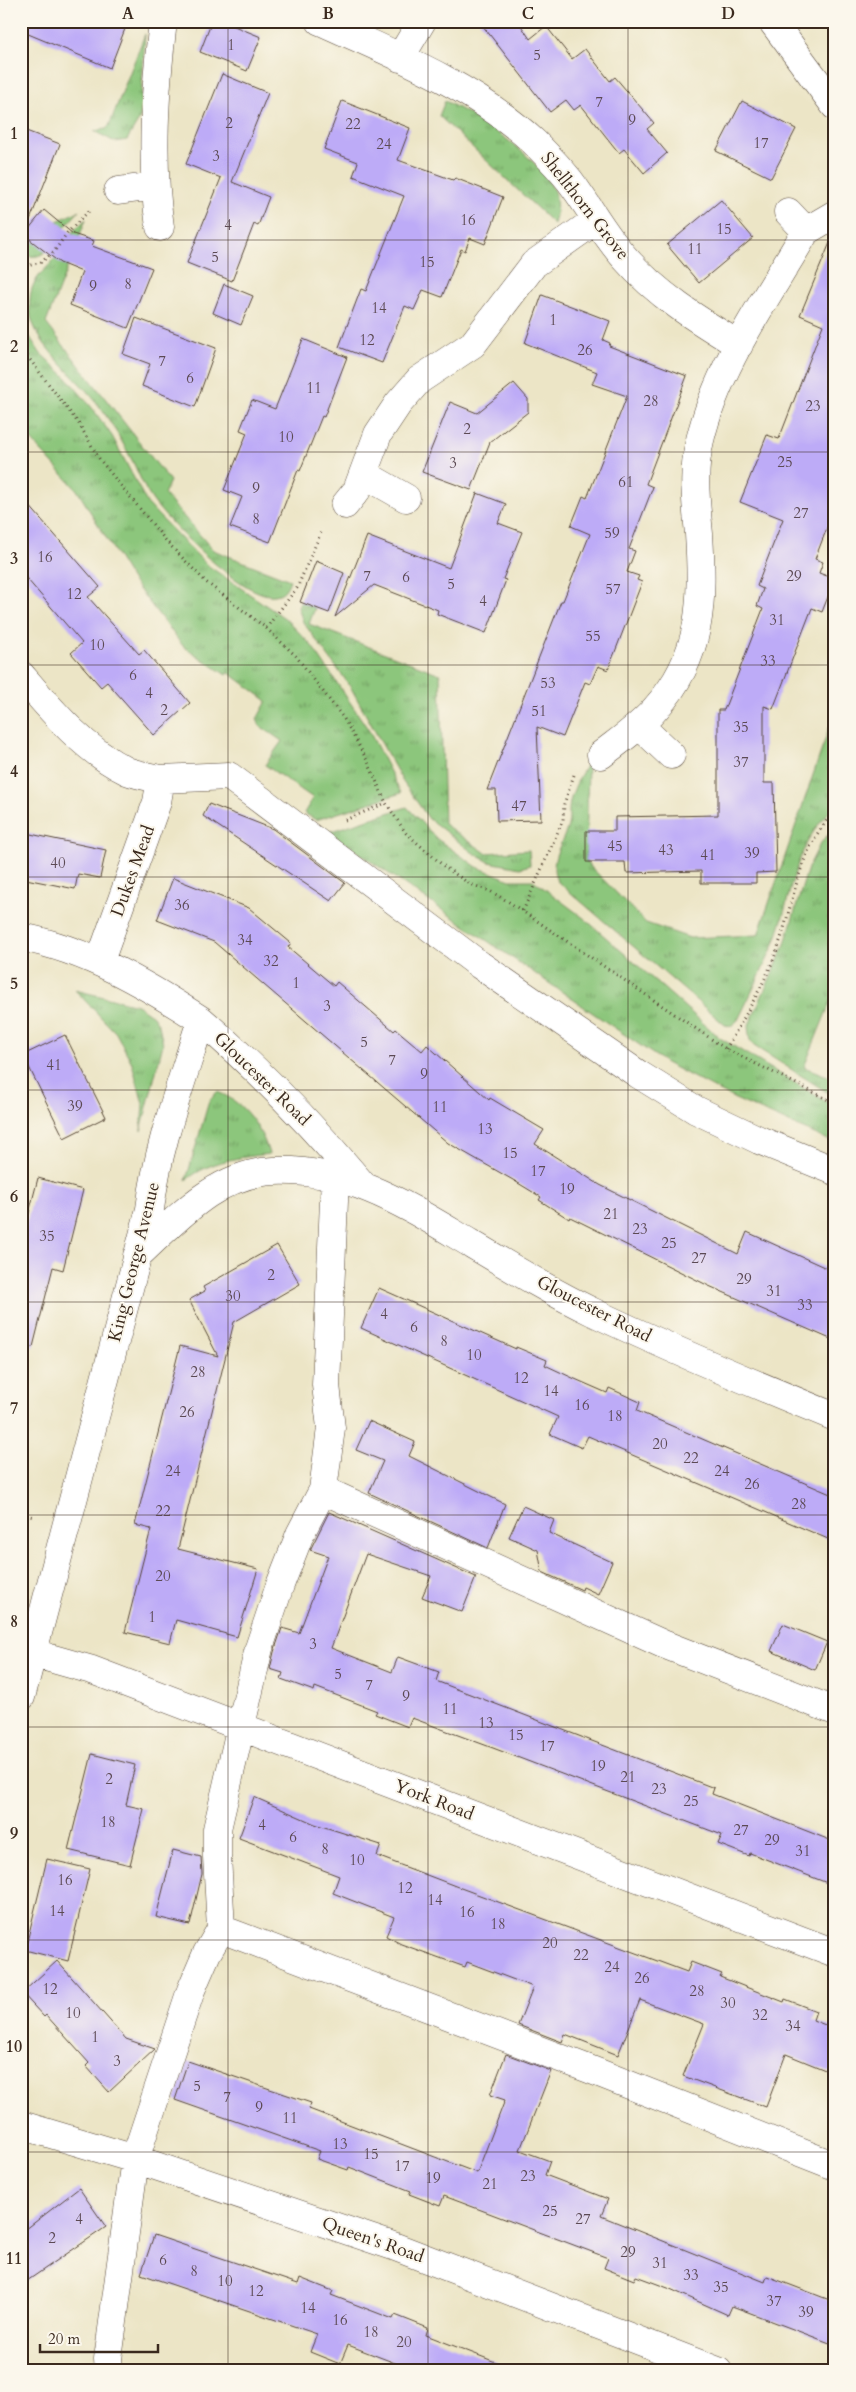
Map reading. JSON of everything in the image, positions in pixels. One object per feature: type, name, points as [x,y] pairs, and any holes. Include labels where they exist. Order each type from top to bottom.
[{"type":"street","points":[[160,227],[154,186],[156,83],[163,21]]},
{"type":"street","name":"Shellthorn Grove","points":[[320,21],[400,58],[483,102],[521,132],[551,160],[570,181],[596,220],[625,258],[654,288],[688,314],[739,345]]},
{"type":"street","points":[[400,58],[422,21]]},
{"type":"street","points":[[784,26],[835,106]]},
{"type":"street","points":[[118,191],[154,186]]},
{"type":"street","points":[[601,755],[657,708],[671,688],[690,654],[696,637],[702,590],[694,469],[708,413],[797,222],[835,214]]},
{"type":"street","points":[[345,505],[357,490],[372,448],[386,420],[419,380],[472,344],[534,264],[596,220]]},
{"type":"street","points":[[364,474],[406,498]]},
{"type":"street","points":[[21,675],[76,734],[99,753],[128,771],[161,780],[229,776],[480,965],[638,1074],[696,1110],[759,1140],[835,1171]]},
{"type":"street","points":[[639,725],[671,755]]},
{"type":"street","name":"Dukes Mead","points":[[100,961],[157,802],[161,780]]},
{"type":"street","points":[[21,937],[100,961],[156,990],[201,1020]]},
{"type":"street","name":"Gloucester Road","points":[[201,1020],[238,1052],[284,1098],[323,1138],[361,1184]]},
{"type":"street","name":"King George Avenue","points":[[21,1697],[137,1256],[167,1128],[201,1020]]},
{"type":"street","name":"Gloucester Road","points":[[137,1256],[197,1201],[220,1185],[244,1176],[272,1171],[291,1171],[335,1178],[361,1184],[406,1205],[592,1311],[835,1417]]},
{"type":"street","points":[[109,2371],[108,2359],[135,2159],[191,1990],[207,1953],[222,1929],[217,1829],[259,1648],[280,1585],[300,1534],[324,1490],[331,1428],[326,1385],[335,1178]]},
{"type":"street","points":[[324,1490],[662,1644],[835,1711]]},
{"type":"street","name":"York Road","points":[[32,1652],[92,1670],[835,1953]]},
{"type":"street","points":[[222,1929],[589,2069],[835,2166]]},
{"type":"street","name":"Queen's Road","points":[[21,2125],[135,2159],[393,2246],[718,2371]]},
{"type":"path","points":[[21,268],[41,262],[54,252],[67,233],[84,214],[106,196],[118,191]]},
{"type":"path","points":[[21,348],[79,424],[100,460],[167,542],[206,582],[266,628],[296,656],[344,719],[368,762],[386,803],[406,833],[446,868],[470,884],[490,890],[726,1049],[835,1103]]},
{"type":"path","points":[[266,628],[297,588],[316,539],[328,519],[345,505]]},
{"type":"path","points":[[523,912],[563,820],[568,790],[577,768],[587,757],[601,755]]},
{"type":"path","points":[[307,834],[386,803]]},
{"type":"path","points":[[726,1049],[760,987],[779,945],[811,841],[835,812]]},
{"type":"green space","points":[[145,34],[140,118],[127,140],[115,142],[94,131],[106,129],[109,126]]},
{"type":"green space","points":[[445,101],[503,136],[542,171],[553,188],[556,198],[557,208],[554,224],[439,116]]},
{"type":"green space","points":[[79,211],[45,252],[34,256],[21,251],[21,232],[38,245],[57,221]]},
{"type":"green space","points":[[86,219],[46,323],[170,481],[164,494],[213,550],[290,580],[283,592],[275,595],[262,594],[247,586],[229,575],[212,561],[179,530],[150,496],[114,427],[105,414],[58,361],[39,336],[30,310],[31,291],[37,278],[60,253],[70,235]]},
{"type":"green space","points":[[21,316],[28,334],[40,353],[67,378],[93,409],[112,436],[147,503],[207,565],[286,619],[312,646],[368,729],[401,793],[316,820],[304,813],[313,798],[265,765],[282,741],[260,726],[257,719],[267,701],[228,672],[226,675],[183,646],[132,580],[77,490],[21,429]]},
{"type":"green space","points":[[300,602],[315,608],[309,624],[440,674],[444,824],[486,853],[529,850],[530,865],[520,868],[489,862],[472,852],[429,819],[403,782],[350,686],[303,622],[298,607]]},
{"type":"green space","points":[[835,711],[835,806],[810,838],[802,854],[774,944],[738,1020],[731,1026],[725,1025],[557,881],[554,867],[555,860],[568,826],[569,805],[573,792],[588,763],[586,862],[646,923],[690,938],[758,935]]},
{"type":"green space","points":[[407,807],[437,839],[477,867],[510,880],[533,880],[585,919],[720,1038],[835,1107],[835,1143],[733,1098],[666,1063],[328,832]]},
{"type":"green space","points":[[835,827],[835,991],[804,1067],[835,1079],[835,1097],[754,1046],[750,1041],[748,1027],[784,947],[808,868],[820,844]]},
{"type":"green space","points":[[75,990],[137,1005],[153,1016],[159,1025],[163,1044],[141,1131],[143,1104],[132,1063],[116,1033]]},
{"type":"green space","points":[[217,1092],[236,1102],[250,1117],[262,1135],[269,1154],[215,1164],[186,1180],[209,1101]]},
{"type":"building","points":[[21,21],[128,21],[110,68],[21,31]]},
{"type":"building","points":[[212,21],[222,21],[261,37],[247,71],[200,52]]},
{"type":"building","points":[[479,21],[518,21],[530,39],[546,26],[572,59],[585,49],[610,81],[615,77],[654,123],[647,129],[667,153],[644,173],[624,149],[619,153],[581,105],[574,110],[566,100],[550,112]]},
{"type":"building","points":[[222,74],[268,93],[232,182],[269,197],[258,226],[254,224],[232,281],[187,263],[221,178],[186,164]]},
{"type":"building","points":[[342,101],[410,128],[398,160],[453,180],[455,178],[503,197],[485,244],[470,238],[465,251],[461,249],[442,297],[423,290],[414,310],[405,306],[382,363],[339,347],[361,289],[366,291],[404,196],[353,176],[358,162],[324,149]]},
{"type":"building","points":[[742,101],[796,129],[771,178],[716,151]]},
{"type":"building","points":[[21,129],[60,144],[24,235],[21,236]]},
{"type":"building","points":[[721,200],[753,238],[699,283],[667,245]]},
{"type":"building","points":[[44,210],[73,234],[94,241],[92,246],[152,268],[128,328],[70,305],[82,272],[60,263],[24,235]]},
{"type":"building","points":[[834,233],[835,507],[815,559],[823,562],[819,573],[835,579],[822,612],[812,608],[773,709],[764,706],[764,783],[774,783],[776,872],[756,873],[756,883],[701,883],[701,871],[626,873],[625,862],[586,862],[586,831],[615,831],[615,817],[718,815],[718,710],[724,710],[763,609],[757,606],[763,589],[757,586],[783,519],[740,502],[767,435],[779,439],[823,325],[800,315]]},
{"type":"building","points":[[224,284],[253,296],[241,325],[213,313]]},
{"type":"building","points":[[542,295],[610,321],[603,340],[610,343],[609,346],[687,376],[646,484],[653,487],[629,549],[635,551],[627,572],[639,576],[637,580],[642,582],[608,670],[598,666],[590,684],[585,682],[563,737],[537,727],[541,820],[497,821],[496,790],[487,790],[561,601],[563,601],[590,534],[571,526],[583,496],[587,498],[627,396],[592,384],[597,372],[525,343]]},
{"type":"building","points":[[136,318],[216,348],[195,407],[142,386],[150,364],[123,354]]},
{"type":"building","points":[[303,339],[347,357],[324,417],[322,416],[300,471],[298,470],[270,542],[230,527],[242,497],[224,490],[247,433],[240,430],[252,400],[275,409]]},
{"type":"building","points":[[514,383],[528,399],[528,412],[490,442],[471,490],[422,472],[450,402],[477,413]]},
{"type":"building","points":[[477,493],[506,504],[498,523],[522,532],[503,579],[506,580],[486,633],[437,614],[438,610],[374,585],[335,617],[367,536],[449,568]]},
{"type":"building","points":[[21,496],[100,587],[88,597],[139,654],[144,650],[190,703],[154,735],[107,682],[101,687],[71,653],[82,643],[21,572]]},
{"type":"building","points":[[316,561],[344,573],[329,613],[300,602]]},
{"type":"building","points":[[209,804],[273,829],[345,883],[331,901],[203,816]]},
{"type":"building","points":[[21,832],[106,850],[100,878],[78,874],[75,889],[21,878]]},
{"type":"building","points":[[173,878],[249,908],[291,943],[288,947],[334,986],[337,982],[394,1031],[396,1029],[422,1051],[427,1045],[489,1100],[490,1098],[544,1130],[535,1144],[600,1185],[738,1254],[747,1232],[835,1272],[835,1341],[709,1286],[570,1217],[569,1219],[539,1200],[541,1197],[448,1143],[214,942],[157,920]]},
{"type":"building","points":[[65,1035],[106,1117],[64,1138],[23,1055]]},
{"type":"building","points":[[38,1178],[83,1190],[63,1270],[53,1267],[33,1347],[21,1346],[21,1244]]},
{"type":"building","points":[[277,1245],[300,1284],[234,1322],[178,1549],[258,1569],[237,1637],[176,1620],[170,1643],[125,1632],[151,1529],[135,1525],[180,1346],[218,1356],[189,1300],[205,1291],[203,1287]]},
{"type":"building","points":[[379,1288],[516,1349],[516,1347],[547,1360],[545,1365],[607,1393],[609,1388],[640,1402],[637,1411],[835,1496],[835,1542],[588,1436],[582,1448],[550,1434],[558,1417],[361,1328]]},
{"type":"building","points":[[369,1421],[415,1442],[409,1456],[505,1504],[488,1548],[369,1493],[383,1461],[356,1450]]},
{"type":"building","points":[[523,1506],[554,1520],[549,1533],[612,1562],[598,1594],[583,1587],[582,1590],[542,1572],[538,1550],[509,1537]]},
{"type":"building","points":[[329,1512],[476,1577],[462,1612],[422,1597],[431,1576],[366,1554],[331,1648],[392,1672],[398,1657],[439,1672],[436,1681],[714,1788],[712,1794],[835,1842],[835,1886],[750,1853],[749,1856],[718,1844],[722,1835],[493,1748],[412,1718],[408,1727],[375,1714],[377,1711],[315,1687],[314,1691],[281,1679],[283,1673],[270,1669],[274,1652],[282,1628],[299,1633],[328,1556],[310,1550]]},
{"type":"building","points":[[783,1624],[827,1642],[815,1670],[771,1651]]},
{"type":"building","points":[[92,1754],[135,1765],[126,1805],[144,1809],[130,1865],[68,1850]]},
{"type":"building","points":[[254,1797],[315,1824],[381,1845],[377,1856],[458,1887],[687,1972],[691,1962],[722,1974],[720,1977],[784,2002],[785,1999],[816,2011],[813,2020],[835,2029],[835,2074],[786,2054],[766,2107],[683,2076],[704,2024],[640,2000],[618,2055],[565,2034],[562,2042],[518,2025],[533,1987],[467,1962],[465,1967],[401,1944],[386,1936],[394,1917],[333,1893],[339,1876],[239,1838]]},
{"type":"building","points":[[173,1850],[201,1857],[202,1874],[190,1925],[156,1917]]},
{"type":"building","points":[[47,1859],[90,1869],[68,1961],[25,1950]]},
{"type":"building","points":[[57,1961],[126,2039],[155,2049],[109,2092],[86,2066],[89,2063],[46,2015],[44,2017],[22,1993]]},
{"type":"building","points":[[506,2054],[551,2071],[520,2150],[550,2161],[545,2175],[608,2199],[601,2216],[765,2282],[767,2276],[835,2302],[835,2345],[732,2306],[728,2315],[668,2288],[636,2276],[634,2280],[604,2268],[608,2258],[444,2196],[440,2206],[409,2194],[411,2191],[349,2167],[348,2170],[317,2159],[320,2151],[175,2100],[188,2061],[311,2103],[309,2109],[477,2173],[505,2100],[490,2095]]},
{"type":"building","points":[[79,2188],[106,2227],[21,2285],[21,2233]]},
{"type":"building","points":[[154,2235],[298,2284],[300,2278],[333,2291],[331,2295],[393,2319],[395,2315],[428,2328],[426,2335],[511,2368],[511,2371],[416,2371],[348,2345],[340,2364],[310,2352],[317,2334],[141,2274]]}]
